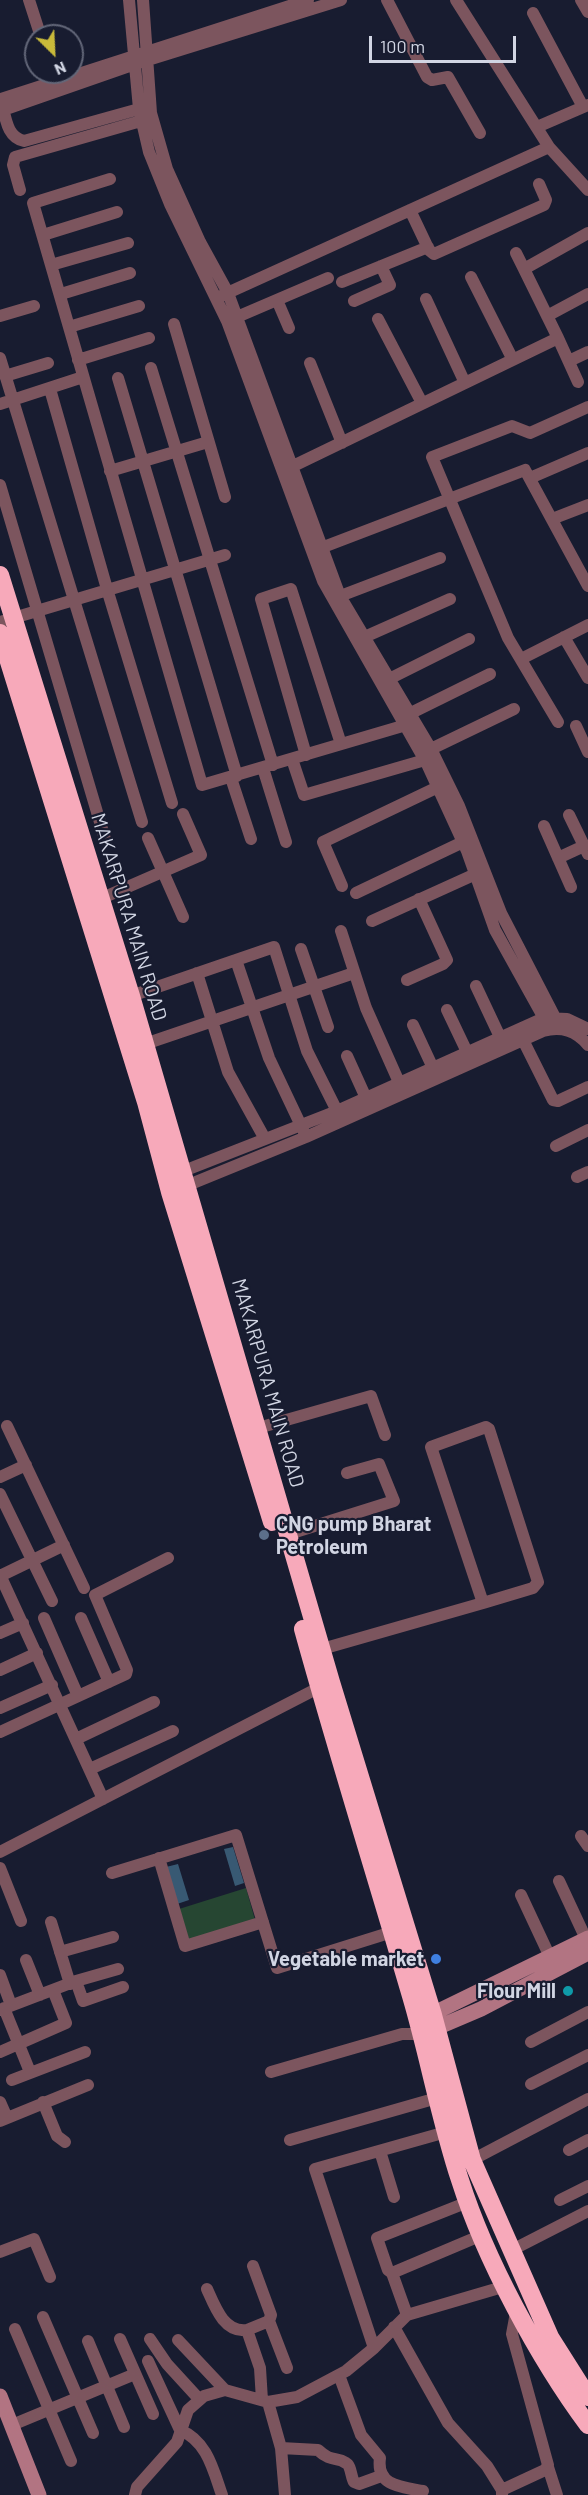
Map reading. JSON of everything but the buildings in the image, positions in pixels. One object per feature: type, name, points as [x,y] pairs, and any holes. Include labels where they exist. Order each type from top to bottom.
[{"type":"highway","name":"MAKARPURA MAIN ROAD","points":[[0,575],[6,620],[100,899],[145,1044],[208,1308],[325,1684],[427,2024],[472,2160],[550,2337],[587,2393]]},
{"type":"highway","name":"MAKARPURA MAIN ROAD","points":[[0,633],[146,1102],[176,1181],[258,1428],[322,1649],[325,1684],[393,1932],[427,2024],[437,2098],[468,2202],[506,2286],[554,2376],[588,2425]]},
{"type":"street","points":[[29,0],[36,24]]},
{"type":"street","points":[[129,0],[140,115],[159,178],[222,296]]},
{"type":"street","points":[[143,0],[149,55],[151,113],[160,153],[232,319],[316,550],[336,598],[391,678],[408,719]]},
{"type":"street","points":[[140,115],[24,141],[13,136],[9,130],[1,102],[135,60],[308,0]]},
{"type":"street","points":[[149,55],[341,0]]},
{"type":"street","points":[[387,0],[427,77],[432,80],[447,76],[480,133]]},
{"type":"street","points":[[456,0],[549,147],[586,185]]},
{"type":"street","points":[[581,0],[588,12]]},
{"type":"street","points":[[533,14],[586,106],[537,127]]},
{"type":"street","points":[[20,190],[13,165],[15,157],[140,115]]},
{"type":"street","points":[[222,296],[549,147]]},
{"type":"street","points":[[110,178],[33,203],[202,785],[306,755],[408,719],[490,674]]},
{"type":"street","points":[[410,210],[430,252],[438,253],[544,205],[546,200],[539,184]]},
{"type":"street","points":[[43,235],[117,212]]},
{"type":"street","points":[[524,269],[588,233]]},
{"type":"street","points":[[51,265],[128,243]]},
{"type":"street","points":[[342,282],[428,247]]},
{"type":"street","points":[[516,253],[578,382]]},
{"type":"street","points":[[354,301],[390,285],[381,266]]},
{"type":"street","points":[[61,294],[130,273]]},
{"type":"street","points":[[471,277],[513,360]]},
{"type":"street","points":[[232,319],[328,278]]},
{"type":"street","points":[[547,315],[588,294]]},
{"type":"street","points":[[426,299],[465,383]]},
{"type":"street","points":[[277,300],[289,328]]},
{"type":"street","points":[[0,316],[34,306]]},
{"type":"street","points":[[69,327],[138,306]]},
{"type":"street","points":[[378,319],[422,403]]},
{"type":"street","points":[[174,324],[225,497]]},
{"type":"street","points":[[78,360],[149,338]]},
{"type":"street","points":[[288,469],[558,338]]},
{"type":"street","points":[[569,361],[588,352]]},
{"type":"street","points":[[0,358],[141,822]]},
{"type":"street","points":[[5,376],[48,363]]},
{"type":"street","points":[[310,363],[342,443]]},
{"type":"street","points":[[151,368],[268,766],[286,842]]},
{"type":"street","points":[[0,404],[83,377]]},
{"type":"street","points":[[118,378],[175,570],[250,839]]},
{"type":"street","points":[[50,389],[106,589],[172,803]]},
{"type":"street","points":[[558,722],[508,638],[432,460],[434,456],[512,426],[530,433],[588,407]]},
{"type":"street","points":[[110,471],[208,442]]},
{"type":"street","points":[[530,478],[588,453]]},
{"type":"street","points":[[316,550],[525,470],[588,586]]},
{"type":"street","points":[[0,485],[105,838]]},
{"type":"street","points":[[552,519],[588,505]]},
{"type":"street","points":[[6,620],[225,555]]},
{"type":"street","points":[[336,598],[440,558]]},
{"type":"street","points":[[306,755],[261,599],[291,589],[340,744]]},
{"type":"street","points":[[362,638],[450,599]]},
{"type":"street","points":[[521,659],[588,625]]},
{"type":"street","points":[[564,637],[588,678]]},
{"type":"street","points":[[362,638],[428,754],[454,809],[479,872],[495,930],[552,1024]]},
{"type":"street","points":[[391,678],[469,639]]},
{"type":"street","points":[[292,759],[304,795],[428,754],[514,709]]},
{"type":"street","points":[[576,726],[588,752]]},
{"type":"street","points":[[428,754],[438,788],[454,809],[463,842],[479,872]]},
{"type":"street","points":[[342,886],[323,842],[438,788]]},
{"type":"street","points":[[100,899],[201,855],[183,814]]},
{"type":"street","points":[[558,858],[586,850],[569,815]]},
{"type":"street","points":[[544,826],[571,886]]},
{"type":"street","points":[[148,838],[183,917]]},
{"type":"street","points":[[356,893],[463,842]]},
{"type":"street","points":[[372,921],[479,872]]},
{"type":"street","points":[[407,980],[447,960],[418,899]]},
{"type":"street","points":[[340,931],[377,1034],[402,1088]]},
{"type":"street","points":[[131,996],[274,947],[307,1051],[337,1111]]},
{"type":"street","points":[[301,948],[328,1027]]},
{"type":"street","points":[[236,960],[269,1058],[306,1137]]},
{"type":"street","points":[[145,1044],[354,973]]},
{"type":"street","points":[[197,974],[228,1072],[265,1139]]},
{"type":"street","points":[[476,987],[500,1037]]},
{"type":"street","points":[[447,1010],[467,1052]]},
{"type":"street","points":[[176,1181],[306,1137],[402,1088],[523,1040],[552,1024]]},
{"type":"street","points":[[176,1181],[265,1139],[366,1098],[402,1088],[433,1068],[500,1037],[552,1024],[585,1033]]},
{"type":"street","points":[[413,1025],[433,1068]]},
{"type":"street","points":[[523,1040],[553,1100],[558,1101],[588,1087]]},
{"type":"street","points":[[347,1056],[366,1098]]},
{"type":"street","points":[[556,1146],[588,1130]]},
{"type":"street","points":[[258,1428],[371,1396],[385,1435]]},
{"type":"street","points":[[7,1426],[84,1587]]},
{"type":"street","points":[[322,1649],[483,1603],[533,1588],[538,1582],[489,1429],[486,1427],[431,1447],[483,1603]]},
{"type":"street","points":[[289,1534],[394,1501],[380,1464],[347,1473]]},
{"type":"street","points":[[0,1477],[26,1465]]},
{"type":"street","points":[[0,1494],[52,1600]]},
{"type":"street","points":[[64,1545],[0,1576],[103,1799]]},
{"type":"street","points":[[0,1732],[126,1674],[127,1670],[94,1594],[168,1558]]},
{"type":"street","points":[[44,1618],[78,1696]]},
{"type":"street","points":[[81,1618],[109,1682]]},
{"type":"street","points":[[0,1633],[23,1623]]},
{"type":"street","points":[[0,1670],[37,1653]]},
{"type":"street","points":[[0,1851],[325,1684]]},
{"type":"street","points":[[0,1708],[52,1685]]},
{"type":"street","points":[[76,1739],[154,1702]]},
{"type":"street","points":[[90,1769],[173,1731]]},
{"type":"street","points":[[112,1873],[236,1835],[277,1968],[393,1932]]},
{"type":"street","points":[[159,1858],[185,1946],[262,1922]]},
{"type":"street","points":[[0,1868],[21,1922]]},
{"type":"street","points":[[559,1881],[586,1951]]},
{"type":"street","points":[[521,1895],[550,1958]]},
{"type":"street","points":[[51,1922],[60,1952],[83,2001],[123,1987]]},
{"type":"street","points":[[60,1952],[113,1936]]},
{"type":"street","points":[[271,2072],[402,2034],[586,1951]]},
{"type":"street","points":[[427,2024],[550,1958],[586,1951]]},
{"type":"street","points":[[26,1959],[40,1995]]},
{"type":"street","points":[[5,2008],[118,1969]]},
{"type":"street","points":[[0,1975],[5,2008],[30,2072]]},
{"type":"street","points":[[0,2052],[66,2023],[53,1990]]},
{"type":"street","points":[[531,2042],[588,2012]]},
{"type":"street","points":[[12,2080],[85,2052]]},
{"type":"street","points":[[531,2084],[588,2055]]},
{"type":"street","points":[[0,2102],[4,2119],[88,2085]]},
{"type":"street","points":[[290,2140],[437,2098]]},
{"type":"street","points":[[472,2160],[588,2099]]},
{"type":"street","points":[[43,2102],[57,2136],[65,2142]]},
{"type":"street","points":[[374,2348],[315,2170],[446,2132]]},
{"type":"street","points":[[569,2150],[588,2140]]},
{"type":"street","points":[[380,2151],[394,2197]]},
{"type":"street","points":[[560,2200],[588,2186]]},
{"type":"street","points":[[407,2315],[377,2238],[468,2202]]},
{"type":"street","points":[[512,2250],[588,2211]]},
{"type":"street","points":[[392,2272],[482,2235]]},
{"type":"street","points":[[1,2249],[34,2239],[50,2277]]},
{"type":"street","points":[[253,2266],[271,2315],[269,2320],[287,2368]]},
{"type":"street","points":[[178,2340],[225,2390],[265,2401],[297,2397],[339,2375],[374,2348],[407,2315],[506,2286]]},
{"type":"street","points":[[207,2289],[223,2320],[232,2327],[247,2330],[269,2320]]},
{"type":"street","points":[[517,2307],[512,2334],[548,2468],[558,2495]]},
{"type":"street","points":[[44,2317],[93,2433]]},
{"type":"street","points":[[394,2327],[448,2423],[487,2466],[502,2493],[548,2468]]},
{"type":"street","points":[[15,2329],[71,2461]]},
{"type":"street","points":[[247,2330],[260,2368],[265,2401],[281,2448],[285,2495]]},
{"type":"street","points":[[120,2339],[153,2415]]},
{"type":"street","points":[[150,2339],[167,2364],[199,2399]]},
{"type":"street","points":[[88,2341],[124,2427]]},
{"type":"street","points":[[148,2361],[180,2430],[193,2435],[201,2445],[222,2495]]},
{"type":"street","points":[[12,2425],[135,2374]]},
{"type":"street","points":[[339,2375],[361,2435],[380,2458],[381,2476],[391,2485],[423,2491]]},
{"type":"street","points":[[135,2495],[137,2487],[177,2442],[188,2410],[199,2399],[225,2390]]},
{"type":"street","points":[[0,2396],[39,2495]]},
{"type":"street","points":[[281,2448],[318,2450],[328,2460],[345,2462],[354,2482],[359,2484],[381,2476]]},
{"type":"green space","points":[[246,1888],[255,1920],[189,1940],[179,1909]]},
{"type":"water","points":[[233,1847],[244,1883],[235,1886],[224,1849]]},
{"type":"water","points":[[178,1864],[189,1900],[177,1904],[166,1867]]},
{"type":"place","name":"CNG pump Bharat Petroleum","points":[[264,1535]]},
{"type":"place","name":"Vegetable market","points":[[436,1959]]},
{"type":"place","name":"Flour Mill","points":[[568,1991]]}]
